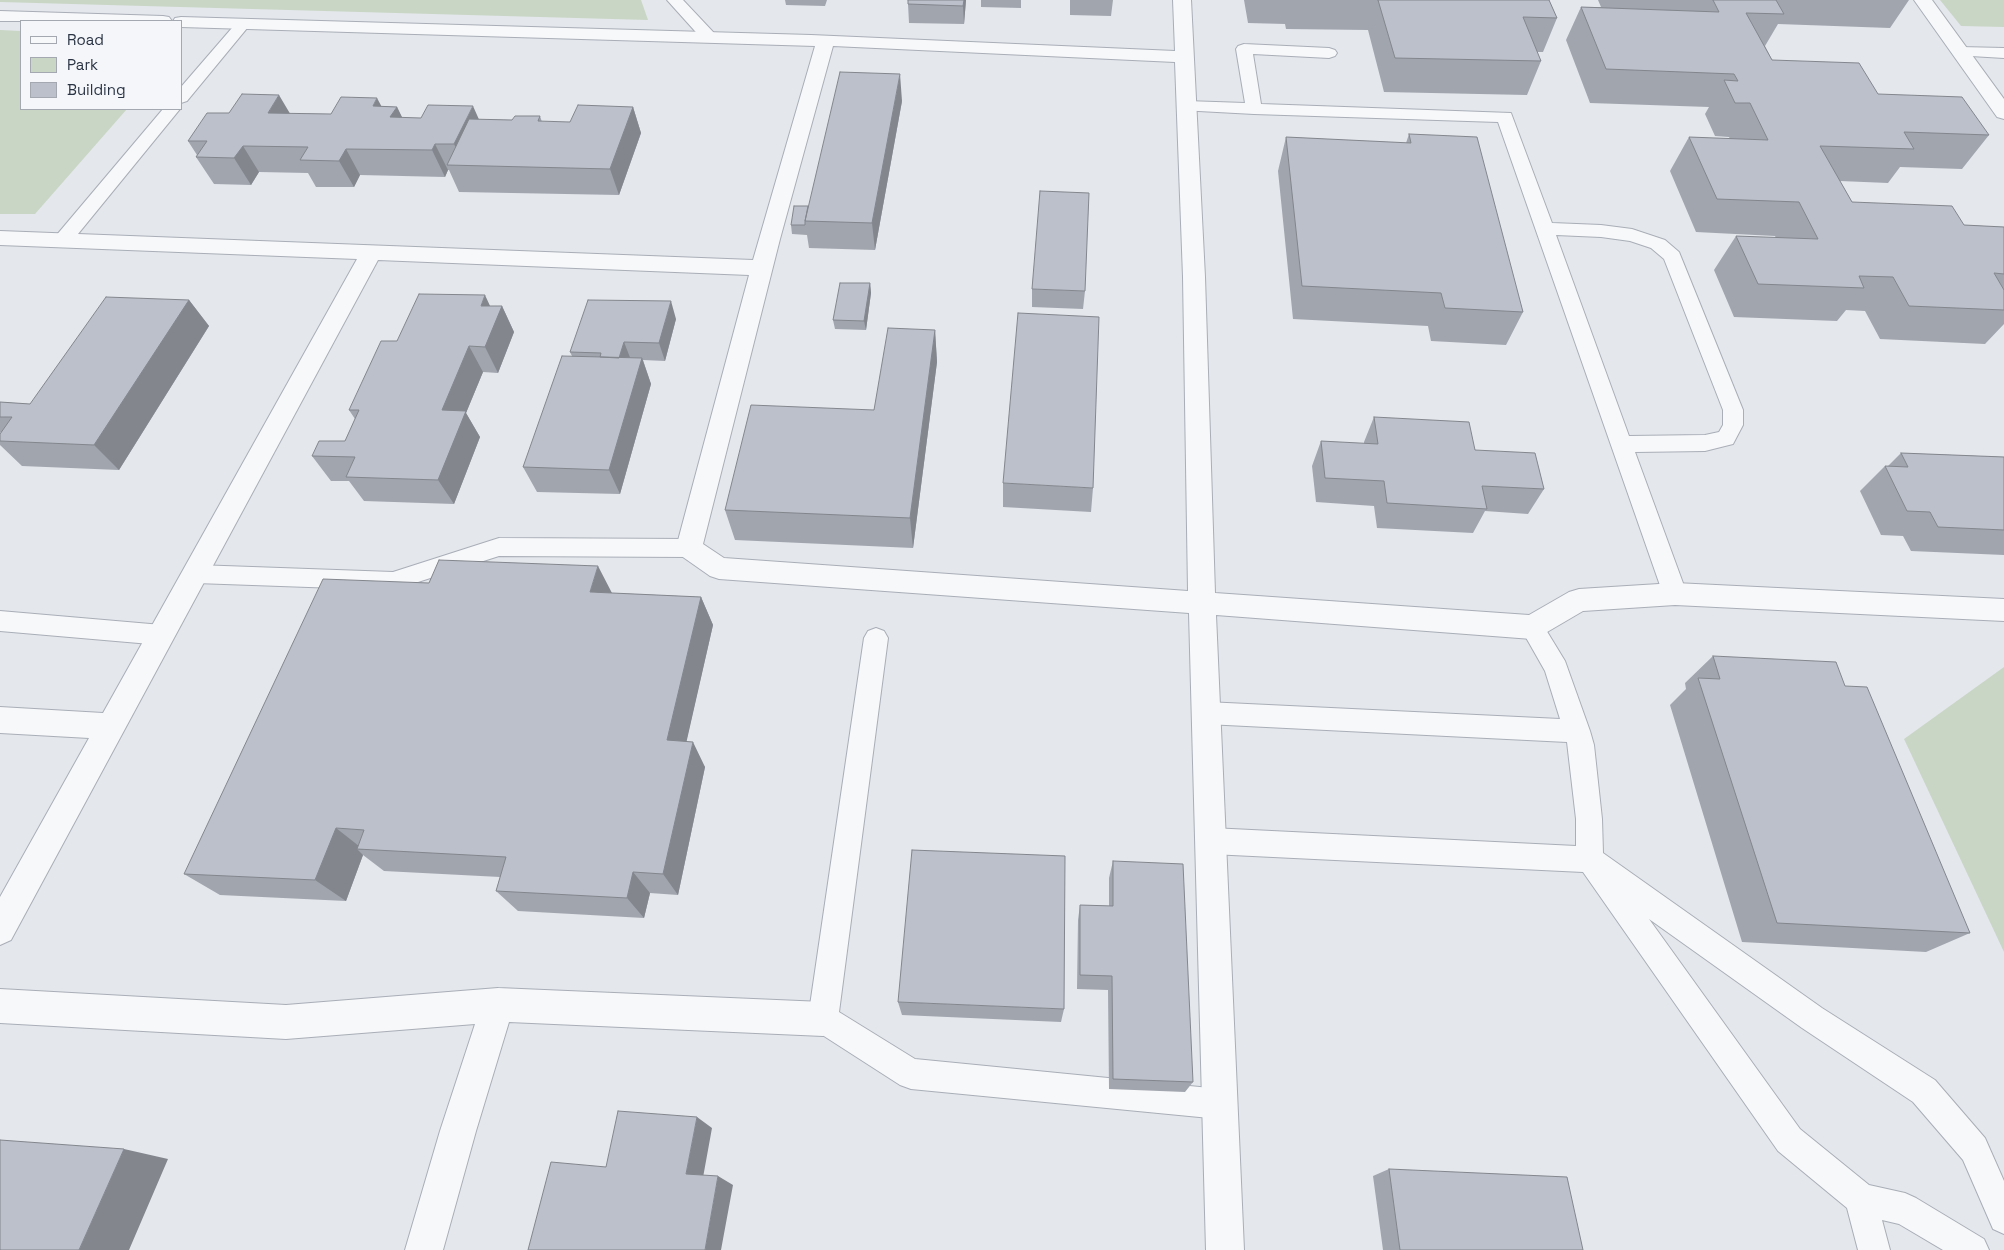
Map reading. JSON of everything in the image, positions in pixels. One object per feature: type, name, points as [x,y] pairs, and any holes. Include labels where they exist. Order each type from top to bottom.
[{"type":"street","points":[[1182,0],[1194,277],[1202,604],[1225,1250]]},
{"type":"street","points":[[1923,0],[2004,113]]},
{"type":"street","points":[[0,16],[130,20]]},
{"type":"street","points":[[182,22],[825,41],[1184,57]]},
{"type":"street","points":[[825,41],[762,268],[689,548],[719,568],[1532,627],[1579,600],[1675,594],[2004,610]]},
{"type":"street","points":[[0,238],[762,268]]},
{"type":"street","points":[[0,929],[372,252]]},
{"type":"street","points":[[0,720],[112,726]]},
{"type":"street","points":[[424,1250],[458,1131],[498,1005]]},
{"type":"street","points":[[0,1006],[286,1022],[498,1005],[823,1019]]},
{"type":"lane","points":[[675,0],[709,37]]},
{"type":"lane","points":[[182,97],[243,24]]},
{"type":"lane","points":[[1254,109],[1244,48],[1329,53]]},
{"type":"lane","points":[[1960,52],[2004,53]]},
{"type":"lane","points":[[1186,106],[1505,117],[1675,594]]},
{"type":"lane","points":[[62,240],[171,110]]},
{"type":"lane","points":[[1545,229],[1601,231],[1632,235],[1658,244],[1672,256],[1734,410],[1733,425],[1726,438],[1705,444],[1622,444]]},
{"type":"lane","points":[[196,574],[393,581],[499,547],[689,548]]},
{"type":"lane","points":[[0,621],[162,635]]},
{"type":"lane","points":[[1532,627],[1556,668],[1577,730],[1582,754],[1589,819],[1590,859],[1789,1140],[1860,1199],[1905,1208],[1973,1250]]},
{"type":"lane","points":[[876,638],[823,1019],[911,1074],[1220,1104]]},
{"type":"lane","points":[[1206,713],[1577,730]]},
{"type":"lane","points":[[1210,841],[1590,859],[1714,950],[1812,1018],[1924,1091],[1974,1149],[2004,1218]]},
{"type":"lane","points":[[1860,1199],[1874,1250]]},
{"type":"green space","points":[[0,0],[641,0],[648,20],[0,2]]},
{"type":"green space","points":[[1940,0],[2004,0],[2004,27],[1961,26]]},
{"type":"green space","points":[[0,30],[20,31],[20,110],[126,110],[35,214],[0,214]]},
{"type":"green space","points":[[2004,667],[2004,952],[1904,739]]},
{"type":"building","points":[[908,0],[964,0],[963,6],[908,4]]},
{"type":"building","points":[[1378,0],[1549,0],[1557,18],[1523,17],[1541,61],[1395,58]]},
{"type":"building","points":[[1713,0],[1776,0],[1784,14],[1746,13],[1772,60],[1859,63],[1878,94],[1962,97],[1989,135],[1904,132],[1914,149],[1820,146],[1852,202],[1952,206],[1964,225],[2004,227],[2004,274],[1994,273],[2004,290],[2004,310],[1909,306],[1893,277],[1859,276],[1864,288],[1758,284],[1736,236],[1818,239],[1799,202],[1717,199],[1689,137],[1768,140],[1750,103],[1735,103],[1724,80],[1738,81],[1734,74],[1606,69],[1581,7],[1719,12]]},
{"type":"building","points":[[840,72],[900,74],[872,223],[805,221]]},
{"type":"building","points":[[242,94],[279,95],[268,113],[331,114],[341,97],[377,98],[373,106],[397,107],[390,117],[421,118],[428,105],[473,106],[454,144],[435,144],[432,150],[346,149],[339,161],[300,160],[308,147],[243,146],[234,158],[196,157],[207,141],[188,141],[207,113],[229,113]]},
{"type":"building","points":[[578,105],[633,107],[610,169],[447,165],[469,119],[512,120],[515,116],[540,116],[538,121],[570,122]]},
{"type":"building","points":[[1409,134],[1477,137],[1523,312],[1445,308],[1441,293],[1302,286],[1286,137],[1411,143]]},
{"type":"building","points":[[1040,191],[1089,193],[1085,291],[1032,289]]},
{"type":"building","points":[[794,206],[808,206],[805,225],[791,225]]},
{"type":"building","points":[[840,283],[870,283],[864,321],[833,320]]},
{"type":"building","points":[[419,294],[485,295],[481,306],[502,306],[485,347],[469,346],[442,410],[466,411],[438,480],[346,477],[355,457],[312,456],[319,441],[345,441],[359,410],[349,410],[381,341],[397,341]]},
{"type":"building","points":[[106,297],[189,300],[94,445],[0,441],[0,434],[12,417],[0,417],[0,402],[30,404]]},
{"type":"building","points":[[588,300],[671,301],[659,343],[624,342],[619,358],[600,357],[601,353],[570,352]]},
{"type":"building","points":[[1018,313],[1099,317],[1093,488],[1003,483]]},
{"type":"building","points":[[888,328],[935,330],[910,518],[725,510],[751,405],[874,410]]},
{"type":"building","points":[[562,356],[642,358],[609,470],[523,467]]},
{"type":"building","points":[[1374,417],[1469,422],[1475,450],[1535,453],[1544,489],[1482,486],[1487,509],[1387,503],[1384,481],[1325,478],[1321,441],[1378,444]]},
{"type":"building","points":[[1901,453],[2004,457],[2004,530],[1938,527],[1930,512],[1907,511],[1885,466],[1908,467]]},
{"type":"building","points":[[439,560],[598,566],[590,592],[701,597],[667,740],[693,742],[663,874],[633,872],[627,898],[496,891],[506,857],[357,849],[364,830],[336,828],[315,880],[184,874],[323,579],[429,583]]},
{"type":"building","points":[[1713,656],[1836,662],[1845,686],[1867,687],[1970,933],[1777,923],[1698,678],[1720,679]]},
{"type":"building","points":[[912,850],[1065,856],[1064,1009],[898,1002]]},
{"type":"building","points":[[1113,861],[1183,864],[1193,1082],[1113,1079],[1112,976],[1080,975],[1080,905],[1113,906]]},
{"type":"building","points":[[618,1111],[697,1117],[686,1174],[718,1176],[705,1250],[528,1250],[551,1162],[606,1167]]},
{"type":"building","points":[[0,1140],[124,1149],[79,1250],[0,1250]]},
{"type":"building","points":[[1389,1169],[1567,1177],[1583,1250],[1400,1250]]}]
